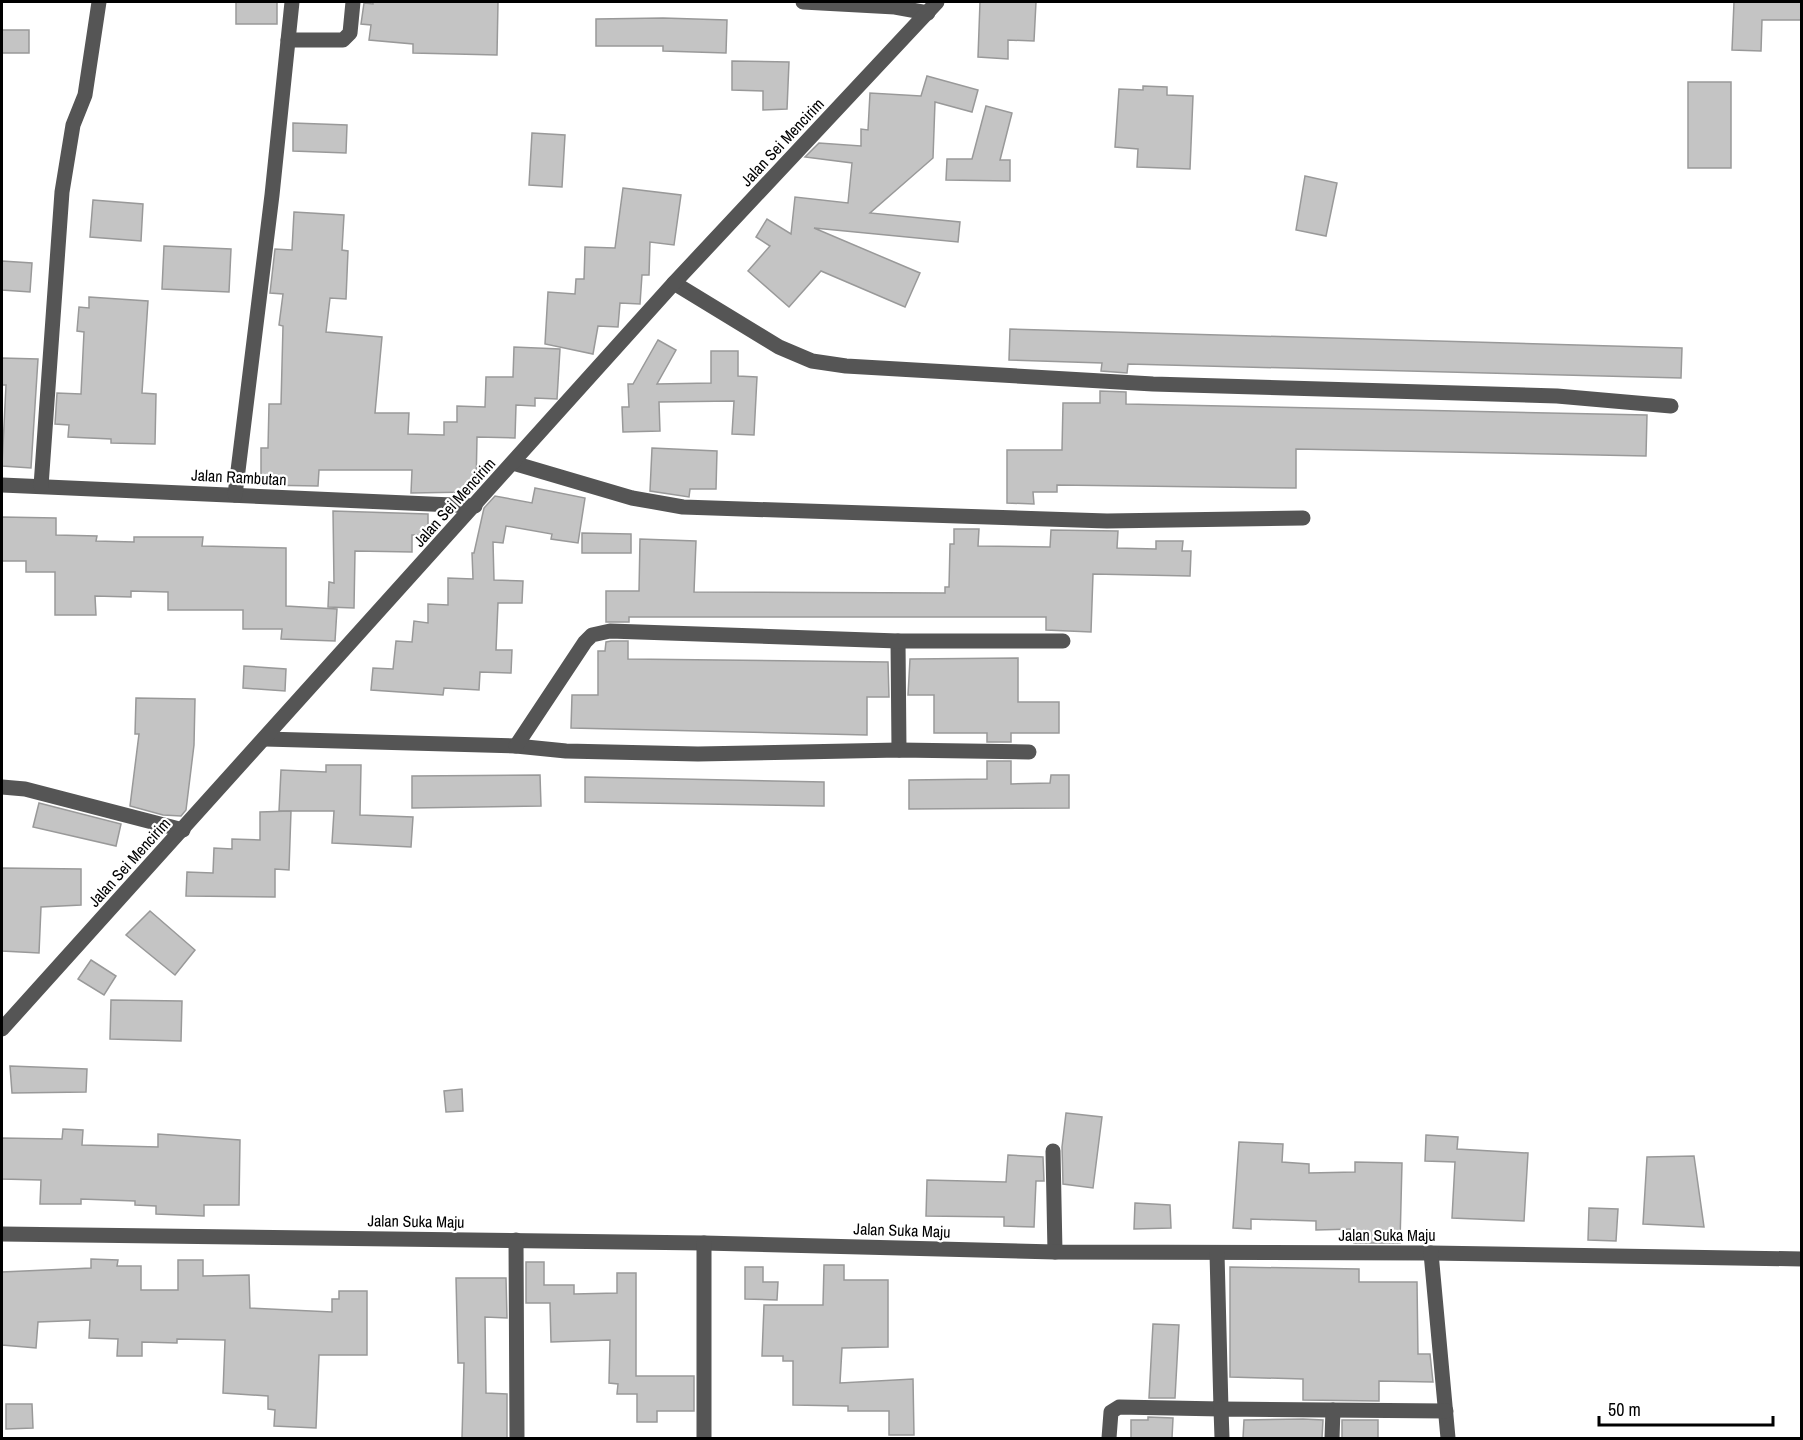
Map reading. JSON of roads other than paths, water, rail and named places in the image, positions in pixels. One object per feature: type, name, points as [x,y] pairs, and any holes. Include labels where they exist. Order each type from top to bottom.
[{"type":"street","points":[[41,486],[62,192],[73,125],[85,95],[99,2]]},
{"type":"street","points":[[236,495],[272,195],[292,2]]},
{"type":"street","points":[[288,40],[343,40],[350,33],[353,2]]},
{"type":"street","points":[[803,2],[933,7]]},
{"type":"street","name":"Jalan Sei Mencirim","points":[[2,1029],[674,283],[933,7]]},
{"type":"street","points":[[674,283],[779,347],[812,361],[846,366],[1153,384],[1557,396],[1671,406]]},
{"type":"street","points":[[513,463],[632,498],[683,507],[1107,521],[1303,518]]},
{"type":"street","name":"Jalan Rambutan","points":[[2,485],[475,506]]},
{"type":"street","points":[[516,746],[585,642],[592,635],[610,631],[898,641],[1063,642]]},
{"type":"street","points":[[898,641],[899,750]]},
{"type":"street","points":[[264,739],[698,754],[899,750],[1029,752]]},
{"type":"street","points":[[2,787],[25,789],[183,830]]},
{"type":"street","points":[[1053,1151],[1055,1252]]},
{"type":"street","name":"Jalan Suka Maju","points":[[2,1234],[704,1243],[1055,1252],[1431,1253],[1802,1259]]},
{"type":"street","points":[[516,1240],[517,1438]]},
{"type":"street","points":[[704,1243],[704,1438]]},
{"type":"street","points":[[1217,1253],[1222,1438]]},
{"type":"street","points":[[1431,1253],[1448,1438]]},
{"type":"street","points":[[1109,1438],[1112,1412],[1119,1407],[1446,1412]]},
{"type":"street","points":[[1332,1438],[1333,1410]]}]
